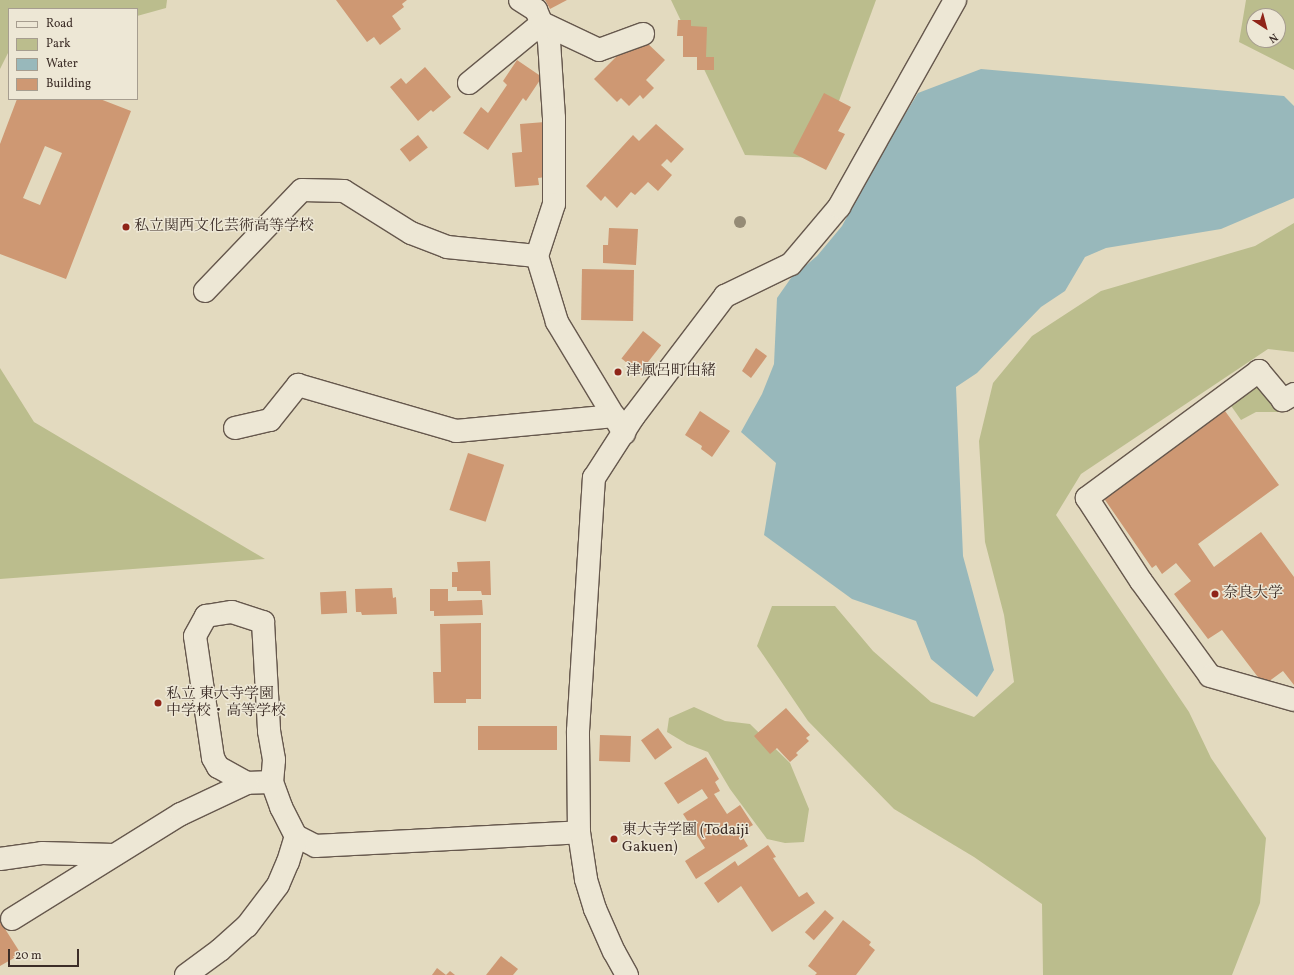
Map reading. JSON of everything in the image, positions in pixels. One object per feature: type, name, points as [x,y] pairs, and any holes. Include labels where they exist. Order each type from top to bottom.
[{"type":"street","points":[[520,0],[536,10],[549,41],[554,118],[554,204],[537,256],[557,322],[619,424]]},
{"type":"street","points":[[235,428],[270,420],[298,385],[456,431],[619,424],[634,416],[725,296],[791,264],[839,207],[955,0]]},
{"type":"street","points":[[542,24],[598,50],[643,34]]},
{"type":"street","points":[[469,84],[542,24]]},
{"type":"street","points":[[204,291],[302,190],[344,191],[411,234],[447,247],[537,256]]},
{"type":"street","points":[[1294,394],[1283,400],[1259,371],[1087,498],[1141,581],[1210,676],[1294,700]]},
{"type":"street","points":[[619,424],[594,478],[578,731],[579,832],[586,879],[595,909],[614,952],[627,975]]},
{"type":"street","points":[[247,782],[218,767],[213,758],[195,636],[206,616],[232,612],[263,622],[269,731],[274,760],[272,782],[281,807],[296,836],[316,846],[579,832]]},
{"type":"street","points":[[12,919],[181,814],[247,782],[272,782]]},
{"type":"street","points":[[186,975],[220,950],[247,926],[278,885],[288,862],[296,836]]},
{"type":"street","points":[[0,859],[42,853],[114,855]]},
{"type":"green space","points":[[0,0],[167,0],[166,8],[138,16],[138,8],[8,8],[8,53],[0,69]]},
{"type":"green space","points":[[671,0],[876,0],[818,158],[745,155]]},
{"type":"green space","points":[[1246,0],[1294,0],[1294,70],[1251,48],[1286,48],[1286,8],[1246,8],[1246,46],[1239,42]]},
{"type":"green space","points":[[1294,223],[1294,352],[1268,349],[1081,474],[1056,515],[1189,712],[1211,758],[1266,838],[1260,903],[1232,975],[1043,975],[1042,904],[974,857],[894,809],[808,721],[757,646],[772,606],[835,606],[873,651],[931,702],[974,717],[1014,682],[1004,615],[985,542],[979,441],[993,383],[1032,336],[1101,291],[1255,246]]},
{"type":"green space","points":[[0,368],[34,422],[265,559],[0,579]]},
{"type":"green space","points":[[1259,382],[1282,412],[1256,412],[1241,420],[1227,400]]},
{"type":"green space","points":[[694,707],[725,721],[750,724],[790,763],[809,809],[804,842],[785,843],[767,839],[730,789],[708,752],[687,744],[667,732],[669,718]]},
{"type":"water","points":[[981,69],[1284,96],[1294,106],[1294,198],[1221,229],[1106,248],[1085,257],[1065,291],[1041,307],[977,373],[956,387],[963,556],[994,670],[977,697],[931,659],[916,621],[852,599],[764,535],[776,463],[741,432],[762,394],[774,364],[777,298],[791,278],[817,256],[842,226],[880,155],[918,93]]},
{"type":"building","points":[[336,0],[407,0],[402,4],[404,7],[392,16],[401,29],[380,45],[374,37],[367,42]]},
{"type":"building","points":[[545,0],[567,0],[550,9]]},
{"type":"building","points":[[678,20],[691,20],[691,26],[707,27],[706,57],[714,57],[714,70],[697,70],[697,57],[683,57],[683,36],[677,36]]},
{"type":"building","points":[[633,40],[645,41],[665,60],[646,80],[654,88],[643,99],[640,95],[629,106],[621,98],[617,102],[594,79]]},
{"type":"building","points":[[517,60],[542,77],[526,101],[523,98],[488,150],[463,133],[481,107],[488,113],[507,85],[503,81]]},
{"type":"building","points":[[425,67],[451,97],[433,112],[431,110],[418,121],[390,87],[401,78],[406,84]]},
{"type":"building","points":[[824,93],[851,107],[838,131],[845,134],[826,170],[793,153]]},
{"type":"building","points":[[17,100],[103,100],[131,111],[66,279],[0,254],[0,144]],"holes":[[[45,146],[62,153],[40,205],[23,198]]]},
{"type":"building","points":[[545,122],[546,177],[538,178],[539,185],[515,187],[512,153],[522,152],[520,124]]},
{"type":"building","points":[[656,124],[684,149],[671,163],[667,159],[661,165],[672,175],[658,191],[648,182],[635,195],[631,192],[617,208],[605,196],[601,201],[586,186],[633,135],[639,141]]},
{"type":"building","points":[[418,135],[428,148],[410,162],[400,149]]},
{"type":"building","points":[[609,228],[638,229],[636,265],[603,263],[603,245],[608,245]]},
{"type":"building","points":[[582,269],[634,270],[633,321],[581,320]]},
{"type":"building","points":[[643,331],[661,345],[640,373],[621,359]]},
{"type":"building","points":[[756,348],[767,356],[751,378],[742,371]]},
{"type":"building","points":[[700,411],[730,431],[712,457],[701,449],[702,446],[685,435]]},
{"type":"building","points":[[1225,411],[1279,485],[1198,544],[1214,567],[1261,532],[1294,577],[1294,685],[1283,671],[1264,685],[1222,630],[1208,639],[1174,594],[1191,581],[1176,563],[1162,574],[1156,565],[1152,568],[1103,497]]},
{"type":"building","points":[[468,453],[504,465],[486,522],[449,510]]},
{"type":"building","points":[[490,561],[491,595],[482,595],[481,591],[457,591],[457,587],[452,587],[452,572],[458,572],[457,562]]},
{"type":"building","points":[[392,588],[393,598],[396,597],[397,614],[362,615],[361,612],[356,612],[355,589]]},
{"type":"building","points":[[430,589],[448,589],[448,601],[482,600],[483,615],[434,616],[434,611],[430,611]]},
{"type":"building","points":[[346,591],[347,613],[321,614],[320,592]]},
{"type":"building","points":[[481,623],[481,699],[466,699],[466,703],[434,703],[433,672],[441,672],[440,624]]},
{"type":"building","points":[[786,708],[810,735],[806,738],[809,741],[796,753],[798,755],[790,762],[777,748],[770,754],[754,736]]},
{"type":"building","points":[[478,726],[557,726],[557,750],[478,750]]},
{"type":"building","points":[[658,728],[672,747],[655,760],[641,740]]},
{"type":"building","points":[[600,735],[631,736],[630,762],[599,761]]},
{"type":"building","points":[[706,757],[719,779],[715,782],[720,791],[714,794],[727,814],[740,805],[753,825],[744,830],[740,823],[736,826],[748,846],[696,879],[685,861],[705,848],[683,814],[708,798],[702,789],[678,804],[664,783]]},
{"type":"building","points":[[768,845],[776,857],[773,858],[799,897],[807,892],[815,903],[772,932],[741,886],[718,903],[704,883],[735,861],[738,866]]},
{"type":"building","points":[[825,910],[834,918],[814,940],[805,932]]},
{"type":"building","points":[[843,920],[871,942],[869,945],[875,950],[856,975],[815,975],[817,973],[808,966]]},
{"type":"building","points":[[0,921],[21,954],[0,966]]},
{"type":"building","points":[[501,956],[518,969],[513,975],[486,975]]},
{"type":"building","points":[[437,968],[446,975],[432,975]]},
{"type":"building","points":[[450,971],[455,975],[446,975]]},
{"type":"place","name":"私立関西文化芸術高等学校","points":[[126,227]]},
{"type":"place","name":"津風呂町由緒","points":[[618,372]]},
{"type":"place","name":"奈良大学","points":[[1215,594]]},
{"type":"place","name":"私立 東大寺学園 中学校・高等学校","points":[[158,703]]},
{"type":"place","name":"東大寺学園 (Tōdaiji Gakuen)","points":[[614,839]]}]
